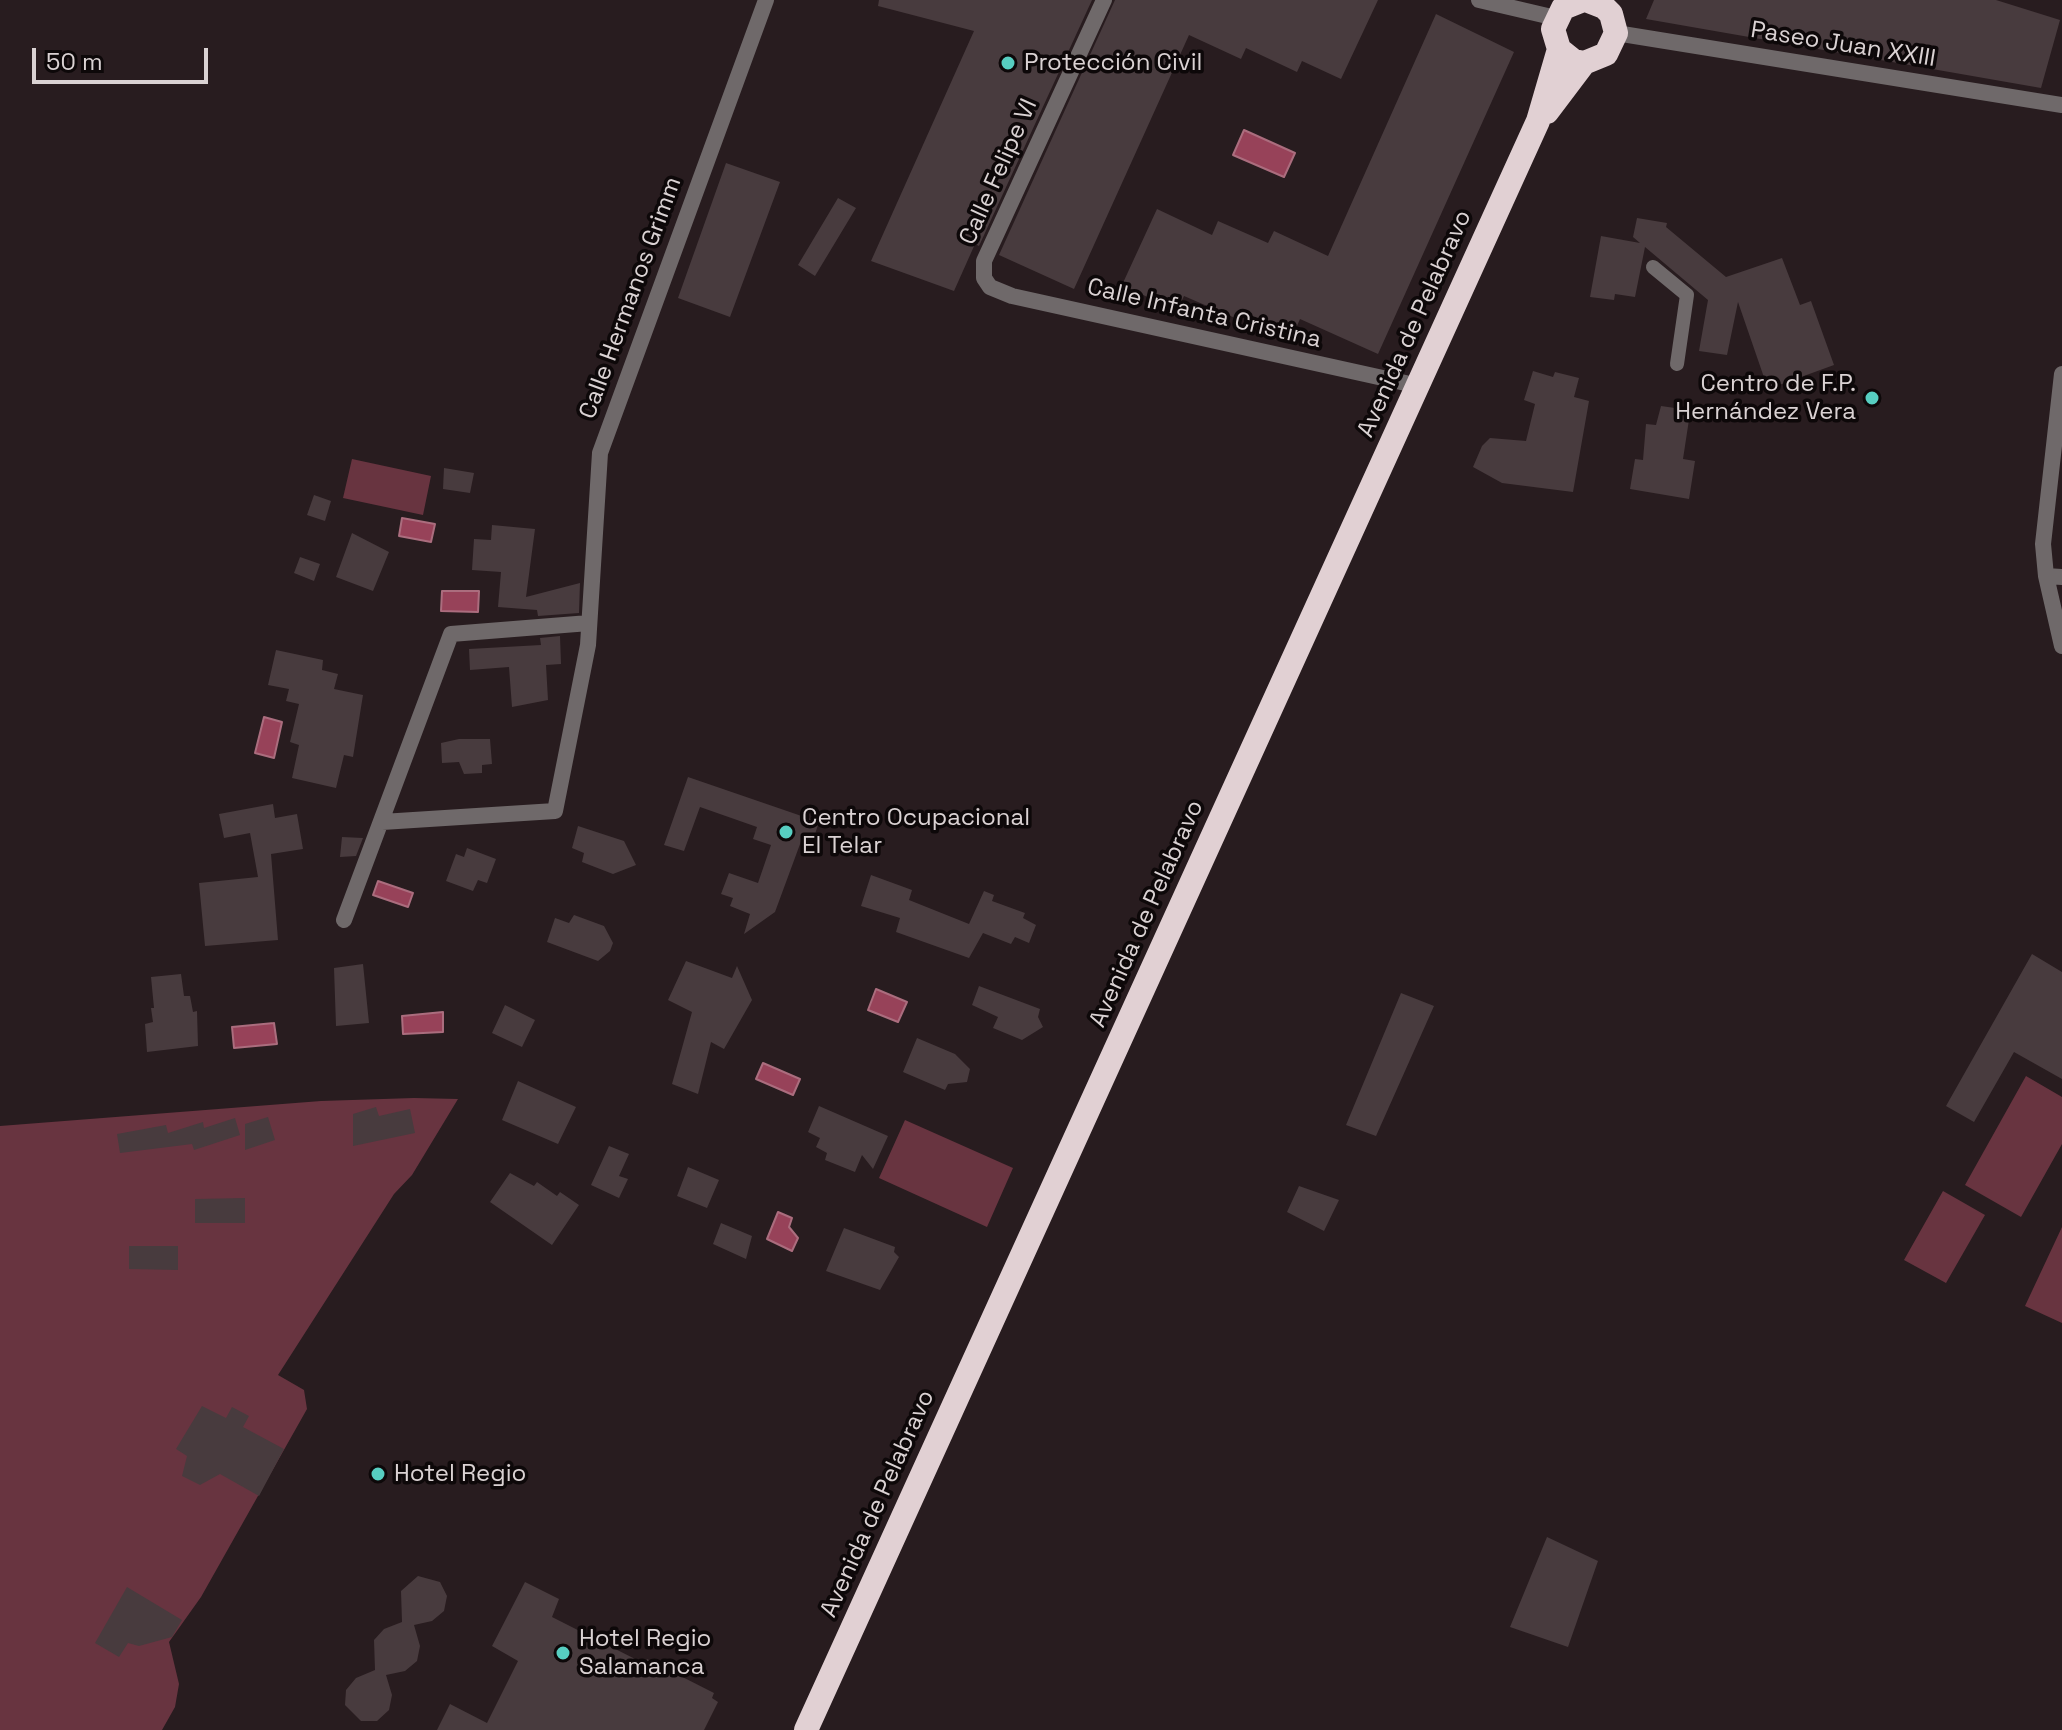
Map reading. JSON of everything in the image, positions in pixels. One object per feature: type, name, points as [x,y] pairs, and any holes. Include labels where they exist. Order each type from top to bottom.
[{"type":"highway","points":[[1580,0],[1604,7],[1612,16],[1606,54],[1584,63],[1574,61],[1559,49],[1554,39],[1556,18],[1580,0]]},
{"type":"highway","name":"Avenida de Pelabravo","points":[[806,1730],[1538,121],[1559,49]]},
{"type":"highway","name":"Avenida de Pelabravo","points":[[1538,121],[1584,63]]},
{"type":"street","name":"Calle Hermanos Grimm","points":[[382,822],[555,811],[575,720],[589,623],[600,453],[766,0]]},
{"type":"street","name":"Calle Felipe VI","points":[[984,278],[984,261],[1104,0]]},
{"type":"street","points":[[1479,0],[1556,18]]},
{"type":"street","name":"Paseo Juan XXIII","points":[[1612,16],[2062,105]]},
{"type":"street","name":"Calle Infanta Cristina","points":[[984,278],[990,287],[1012,296],[1419,386]]},
{"type":"street","points":[[2062,374],[2043,544],[2054,577],[2062,646]]},
{"type":"street","points":[[344,920],[451,634],[589,623]]},
{"type":"lane","points":[[1653,267],[1687,295],[1677,364]]},
{"type":"shaded area","points":[[1244,130],[1295,153],[1284,177],[1233,155]]},
{"type":"shaded area","points":[[352,459],[431,476],[423,515],[343,498]]},
{"type":"shaded area","points":[[402,518],[435,524],[431,542],[399,536]]},
{"type":"shaded area","points":[[442,591],[479,591],[478,612],[441,611]]},
{"type":"shaded area","points":[[264,717],[282,722],[274,758],[255,753]]},
{"type":"shaded area","points":[[378,881],[413,893],[408,907],[373,895]]},
{"type":"shaded area","points":[[876,989],[907,1002],[898,1022],[868,1010]]},
{"type":"shaded area","points":[[443,1012],[443,1032],[403,1034],[402,1016]]},
{"type":"shaded area","points":[[274,1023],[277,1044],[234,1048],[232,1027]]},
{"type":"shaded area","points":[[763,1063],[800,1079],[793,1095],[756,1079]]},
{"type":"shaded area","points":[[2026,1076],[2062,1097],[2062,1144],[2021,1217],[1965,1185]]},
{"type":"shaded area","points":[[458,1099],[412,1175],[394,1194],[278,1375],[304,1390],[307,1409],[201,1597],[169,1642],[179,1684],[175,1707],[162,1730],[0,1730],[0,1126],[321,1101]]},
{"type":"shaded area","points":[[905,1120],[1013,1168],[987,1227],[879,1178]]},
{"type":"shaded area","points":[[1943,1191],[1985,1215],[1946,1283],[1904,1260]]},
{"type":"shaded area","points":[[778,1212],[792,1218],[789,1227],[798,1238],[792,1251],[767,1239]]},
{"type":"shaded area","points":[[2062,1227],[2062,1323],[2025,1306]]},
{"type":"building","points":[[879,0],[1092,0],[979,246],[975,244],[954,291],[871,261],[974,31],[878,6]]},
{"type":"building","points":[[1115,0],[1378,0],[1341,79],[1302,61],[1297,72],[1246,48],[1241,59],[1189,35],[1074,289],[999,255]]},
{"type":"building","points":[[1654,0],[1996,0],[2060,20],[2041,88],[1646,19]]},
{"type":"building","points":[[1436,14],[1514,52],[1378,354],[1300,319],[1293,335],[1239,310],[1235,318],[1184,296],[1177,311],[1122,285],[1157,209],[1212,235],[1218,221],[1268,243],[1274,231],[1328,256]]},
{"type":"building","points":[[726,163],[780,182],[730,317],[678,298]]},
{"type":"building","points":[[838,198],[856,208],[815,276],[798,265]]},
{"type":"building","points":[[1637,218],[1667,223],[1666,227],[1726,277],[1782,258],[1800,305],[1811,301],[1834,365],[1768,389],[1738,302],[1727,355],[1699,351],[1708,300],[1645,247],[1635,297],[1615,294],[1614,300],[1590,297],[1601,236],[1640,243],[1633,237]]},
{"type":"building","points":[[1533,371],[1553,377],[1555,372],[1579,378],[1574,397],[1589,401],[1573,492],[1502,483],[1473,467],[1482,446],[1490,438],[1526,441],[1535,404],[1524,400]]},
{"type":"building","points":[[1661,406],[1689,410],[1690,413],[1683,459],[1695,461],[1689,499],[1630,489],[1635,459],[1643,460],[1646,424],[1656,425]]},
{"type":"building","points":[[444,468],[474,473],[470,493],[443,489]]},
{"type":"building","points":[[314,495],[331,501],[325,521],[307,515]]},
{"type":"building","points":[[492,525],[535,529],[526,597],[580,583],[579,613],[538,616],[537,610],[498,607],[501,572],[472,570],[474,539],[491,540]]},
{"type":"building","points":[[352,533],[389,552],[373,591],[336,577]]},
{"type":"building","points":[[300,557],[320,564],[314,581],[294,573]]},
{"type":"building","points":[[560,636],[561,664],[546,665],[548,700],[512,707],[509,667],[470,670],[469,649],[541,645],[540,638]]},
{"type":"building","points":[[276,650],[323,660],[322,670],[338,674],[334,689],[363,695],[353,757],[344,755],[336,788],[292,778],[299,745],[290,742],[299,704],[286,701],[289,689],[268,685]]},
{"type":"building","points":[[459,739],[490,739],[492,764],[482,765],[482,773],[464,774],[459,762],[442,763],[441,743]]},
{"type":"building","name":"Centro Ocupacional El Telar","points":[[688,777],[819,822],[813,840],[803,836],[775,912],[744,934],[750,914],[730,906],[733,898],[721,894],[729,873],[758,883],[771,845],[753,839],[757,827],[700,807],[684,851],[664,845]]},
{"type":"building","points":[[273,804],[275,818],[297,814],[303,849],[271,854],[278,940],[205,946],[199,883],[258,877],[250,833],[224,838],[219,814]]},
{"type":"building","points":[[578,826],[624,841],[636,865],[613,874],[582,862],[584,853],[572,848]]},
{"type":"building","points":[[342,837],[363,838],[356,856],[340,857]]},
{"type":"building","points":[[467,848],[496,859],[487,883],[478,880],[473,891],[446,881],[456,854],[464,857]]},
{"type":"building","points":[[871,875],[912,890],[909,900],[969,924],[984,891],[994,895],[992,901],[1025,913],[1023,918],[1036,925],[1029,943],[1015,937],[1011,944],[983,933],[969,958],[896,932],[900,918],[861,906]]},
{"type":"building","points":[[574,915],[604,926],[613,943],[610,951],[598,961],[547,942],[555,918],[569,923]]},
{"type":"building","points":[[2032,954],[2062,972],[2062,1079],[2014,1052],[1974,1122],[1946,1106]]},
{"type":"building","points":[[686,961],[732,978],[737,966],[752,1000],[724,1049],[711,1042],[698,1094],[672,1084],[692,1012],[668,1000]]},
{"type":"building","points":[[363,964],[369,1023],[336,1026],[334,968]]},
{"type":"building","points":[[181,974],[184,996],[190,996],[193,1012],[197,1011],[198,1046],[147,1052],[145,1024],[153,1022],[151,1008],[154,1008],[151,977]]},
{"type":"building","points":[[979,986],[1040,1009],[1038,1017],[1043,1027],[1022,1040],[993,1028],[998,1017],[972,1005]]},
{"type":"building","points":[[1401,993],[1434,1006],[1376,1136],[1346,1125]]},
{"type":"building","points":[[505,1005],[535,1020],[522,1047],[492,1033]]},
{"type":"building","points":[[917,1038],[955,1054],[970,1069],[967,1082],[948,1084],[945,1090],[903,1072]]},
{"type":"building","points":[[518,1081],[576,1107],[558,1144],[502,1120]]},
{"type":"building","points":[[819,1106],[888,1136],[873,1169],[862,1155],[855,1172],[825,1160],[827,1153],[816,1147],[820,1138],[808,1132]]},
{"type":"building","points":[[376,1107],[379,1116],[410,1109],[415,1133],[353,1146],[353,1114]]},
{"type":"building","points":[[268,1117],[275,1140],[245,1150],[245,1124]]},
{"type":"building","points":[[235,1118],[240,1135],[194,1150],[192,1144],[120,1153],[117,1134],[166,1125],[168,1133],[203,1122],[204,1128]]},
{"type":"building","points":[[609,1146],[629,1154],[619,1176],[628,1179],[619,1198],[591,1185]]},
{"type":"building","points":[[688,1167],[719,1180],[707,1208],[677,1196]]},
{"type":"building","points":[[510,1173],[534,1186],[537,1182],[557,1196],[560,1192],[579,1205],[552,1245],[490,1202]]},
{"type":"building","points":[[1299,1186],[1339,1200],[1324,1231],[1287,1212]]},
{"type":"building","points":[[245,1198],[245,1223],[195,1223],[195,1199]]},
{"type":"building","points":[[721,1223],[752,1236],[746,1259],[713,1244]]},
{"type":"building","points":[[844,1228],[895,1247],[894,1252],[899,1257],[880,1290],[826,1271]]},
{"type":"building","points":[[129,1246],[178,1246],[178,1270],[129,1269]]},
{"type":"building","points":[[202,1406],[226,1418],[232,1407],[249,1416],[243,1427],[284,1449],[259,1496],[220,1474],[200,1485],[182,1476],[187,1456],[176,1449]]},
{"type":"building","points":[[1547,1537],[1598,1561],[1568,1647],[1510,1627]]},
{"type":"building","points":[[418,1576],[440,1582],[447,1596],[444,1611],[432,1621],[414,1625],[420,1646],[417,1661],[405,1671],[386,1675],[392,1695],[389,1710],[377,1721],[361,1721],[345,1705],[346,1690],[356,1678],[375,1670],[374,1640],[384,1629],[402,1622],[401,1591]]},
{"type":"building","name":"Hotel Regio Salamanca","points":[[525,1582],[559,1599],[552,1617],[645,1664],[647,1659],[714,1693],[712,1698],[718,1702],[704,1730],[437,1730],[450,1704],[487,1723],[518,1661],[492,1646]]},
{"type":"building","points":[[127,1587],[182,1620],[172,1637],[139,1646],[128,1643],[119,1657],[95,1643]]},
{"type":"place","name":"Protección Civil","points":[[1008,63]]},
{"type":"place","name":"Centro de F.P. Hernández Vera","points":[[1872,398]]},
{"type":"place","name":"Centro Ocupacional El Telar","points":[[786,832]]},
{"type":"place","name":"Hotel Regio","points":[[378,1474]]},
{"type":"place","name":"Hotel Regio Salamanca","points":[[563,1653]]}]
